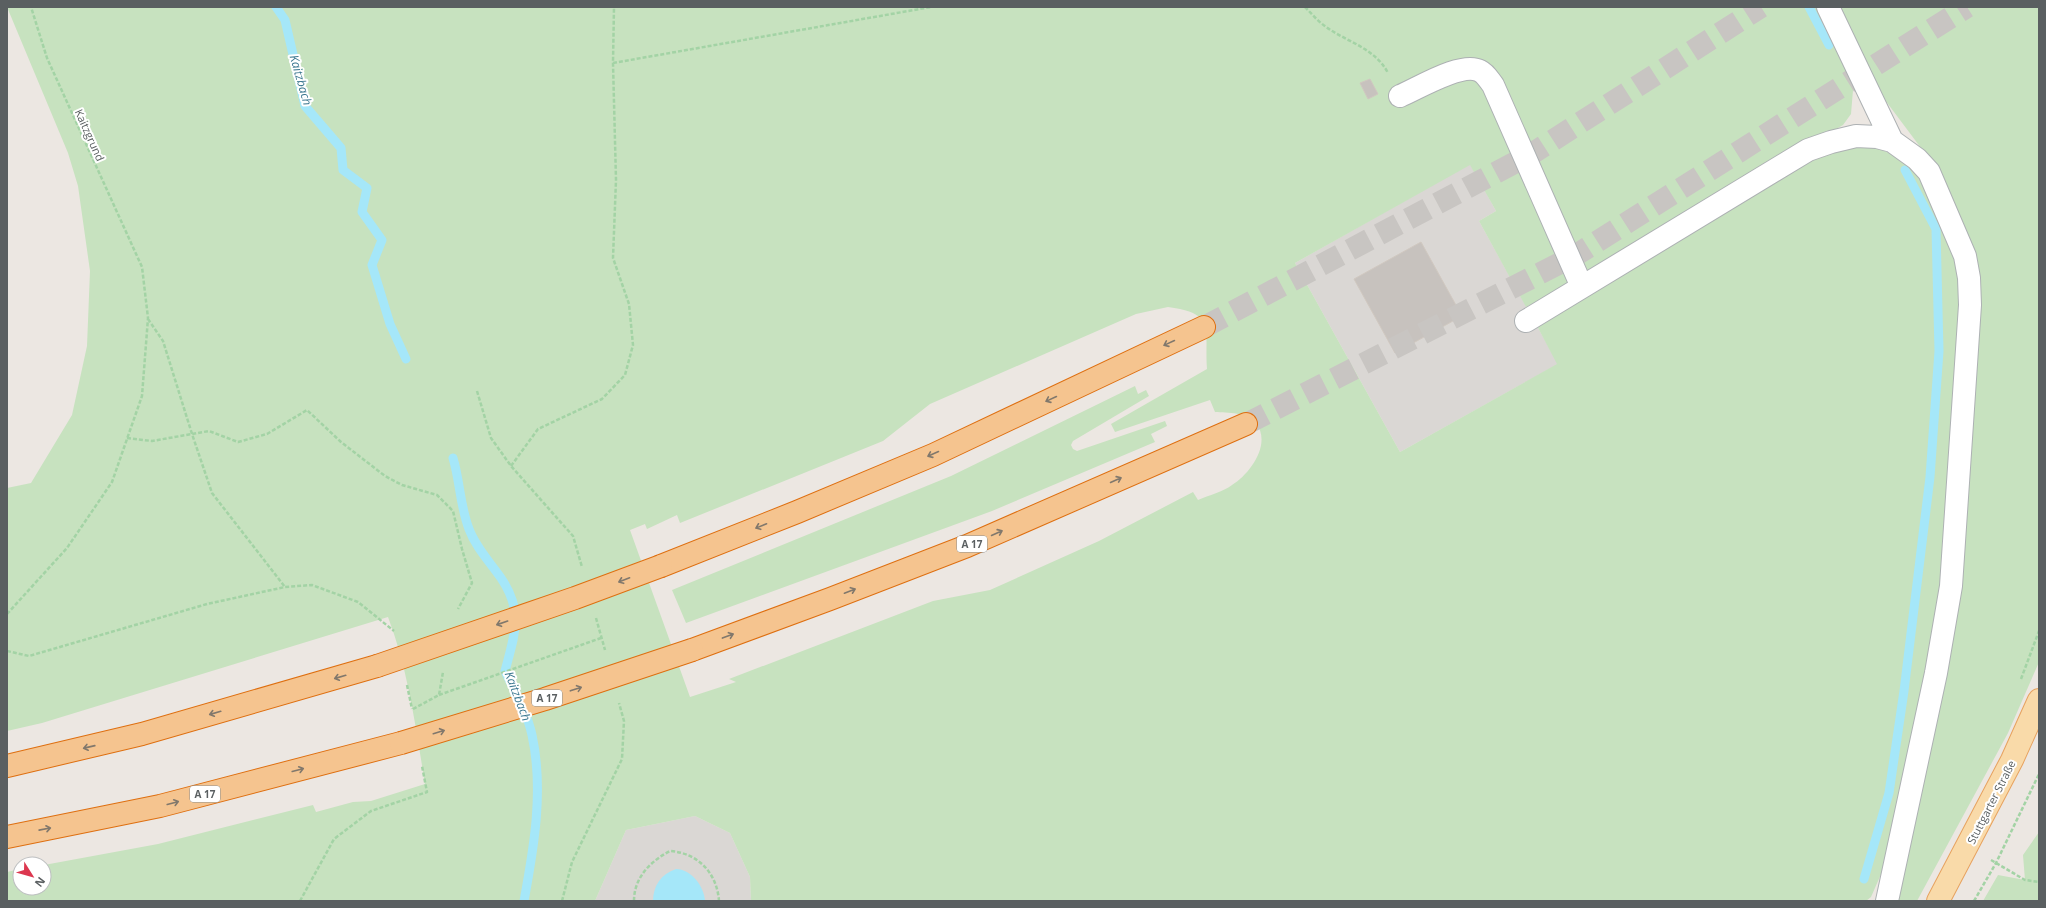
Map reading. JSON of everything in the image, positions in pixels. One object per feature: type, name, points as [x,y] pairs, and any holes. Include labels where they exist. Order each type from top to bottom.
[{"type":"highway","points":[[7,766],[142,734],[377,666],[575,598],[661,566],[797,512],[933,455],[1204,326]]},
{"type":"highway","name":"A 17","points":[[7,837],[160,806],[401,743],[545,699],[692,650],[830,599],[966,546],[1246,424]]},
{"type":"main road","name":"Stuttgarter Straße","points":[[1938,901],[2012,760],[2039,700]]},
{"type":"lane","points":[[1828,7],[1892,141]]},
{"type":"lane","points":[[1400,96],[1457,70],[1477,70],[1487,77],[1492,85],[1582,287]]},
{"type":"lane","points":[[1526,321],[1808,150],[1830,142],[1856,136],[1877,137],[1892,141],[1917,159],[1929,172],[1965,256],[1969,278],[1970,305],[1951,586],[1936,673],[1887,901]]},
{"type":"path","name":"Kaitzgrund","points":[[7,614],[72,542],[112,482],[142,396],[148,318],[142,267],[47,58],[31,7]]},
{"type":"path","points":[[477,391],[491,438],[511,466],[538,430],[602,399],[624,375],[633,345],[629,304],[614,258],[616,180],[613,63],[614,7]]},
{"type":"path","points":[[613,63],[931,7]]},
{"type":"path","points":[[1305,7],[1321,24],[1367,50],[1384,64],[1400,96]]},
{"type":"path","points":[[148,318],[163,341],[212,493],[285,587]]},
{"type":"path","points":[[128,438],[152,442],[209,431],[238,442],[267,434],[307,410],[341,442],[385,476],[402,485],[437,495],[453,511],[472,584]]},
{"type":"path","points":[[7,651],[29,656],[207,604],[285,587],[312,585],[358,602],[394,631],[401,629]]},
{"type":"path","points":[[439,695],[602,638]]},
{"type":"path","points":[[1974,901],[1996,863],[2039,774]]},
{"type":"path","points":[[300,901],[334,839],[372,811],[427,792]]},
{"type":"path","points":[[1967,848],[2025,880],[2039,882]]},
{"type":"path","points":[[634,901],[640,878],[647,867],[656,858],[670,851],[688,855],[702,863],[712,874],[718,887],[719,901]]},
{"type":"shaded area","points":[[1470,164],[1496,211],[1479,221],[1558,364],[1400,452],[1295,263]]},
{"type":"shaded area","points":[[695,816],[730,833],[750,877],[751,901],[595,901],[626,830]]},
{"type":"green space","points":[[7,7],[1822,7],[1854,78],[1851,114],[1843,125],[1589,273],[1575,257],[1552,209],[1497,72],[1485,62],[1456,77],[1479,80],[1570,285],[1526,307],[1479,221],[1496,211],[1470,165],[1295,263],[1400,452],[1557,364],[1536,324],[1806,161],[1847,147],[1873,146],[1907,161],[1921,177],[1950,238],[1959,272],[1960,300],[1945,578],[1889,856],[1871,897],[1866,901],[751,901],[750,877],[730,833],[695,816],[626,830],[595,901],[7,901],[7,872],[12,871],[12,896],[52,896],[52,864],[158,844],[313,805],[316,812],[353,802],[371,801],[425,784],[415,721],[406,678],[388,617],[42,723],[7,731],[7,488],[31,483],[72,415],[87,346],[90,271],[78,186],[68,153]],"holes":[[[1168,307],[1184,310],[1201,319],[1205,326],[1207,369],[1111,424],[1115,432],[1210,400],[1215,412],[1237,414],[1248,417],[1256,423],[1260,431],[1262,440],[1257,458],[1246,474],[1239,480],[1224,490],[1198,500],[1193,492],[1099,541],[990,590],[933,601],[729,679],[736,682],[690,697],[630,530],[645,524],[647,529],[677,515],[680,523],[883,441],[930,404],[1136,314]]]},
{"type":"green space","points":[[1839,7],[2039,7],[2039,662],[2008,733],[1917,901],[1894,901],[1905,857],[1977,304],[1924,152],[1876,88]]},
{"type":"green space","points":[[1135,386],[1138,394],[1146,390],[1149,396],[1073,441],[1071,445],[1073,449],[1077,451],[1165,421],[1167,426],[1151,434],[1155,442],[992,511],[686,623],[672,590],[951,476]]},
{"type":"green space","points":[[2039,832],[2039,901],[1983,901],[1998,875],[2025,880],[2023,855]]},
{"type":"water","points":[[676,869],[687,872],[696,879],[702,890],[705,901],[653,901],[654,890],[659,881],[666,874]]},
{"type":"building","points":[[1370,79],[1378,94],[1368,99],[1360,83]]},
{"type":"building","points":[[1421,242],[1462,316],[1395,353],[1354,279]]},
{"type":"waterway","name":"Kaitzbach","points":[[276,7],[285,20],[305,106],[341,148],[343,170],[367,188],[362,212],[382,240],[372,265],[390,324],[406,359]]},
{"type":"waterway","points":[[1809,7],[1829,45]]},
{"type":"waterway","points":[[1864,879],[1889,793],[1904,691],[1930,477],[1939,351],[1936,229],[1905,170]]},
{"type":"waterway","name":"Kaitzbach","points":[[453,458],[469,529],[479,549],[501,578],[508,590],[515,612],[514,634],[505,671],[530,727],[536,756],[537,777],[534,839],[524,901]]},
{"type":"tunnel","points":[[1204,327],[1533,153],[1761,7]]},
{"type":"tunnel","points":[[1246,424],[1576,255],[1967,7]]}]
